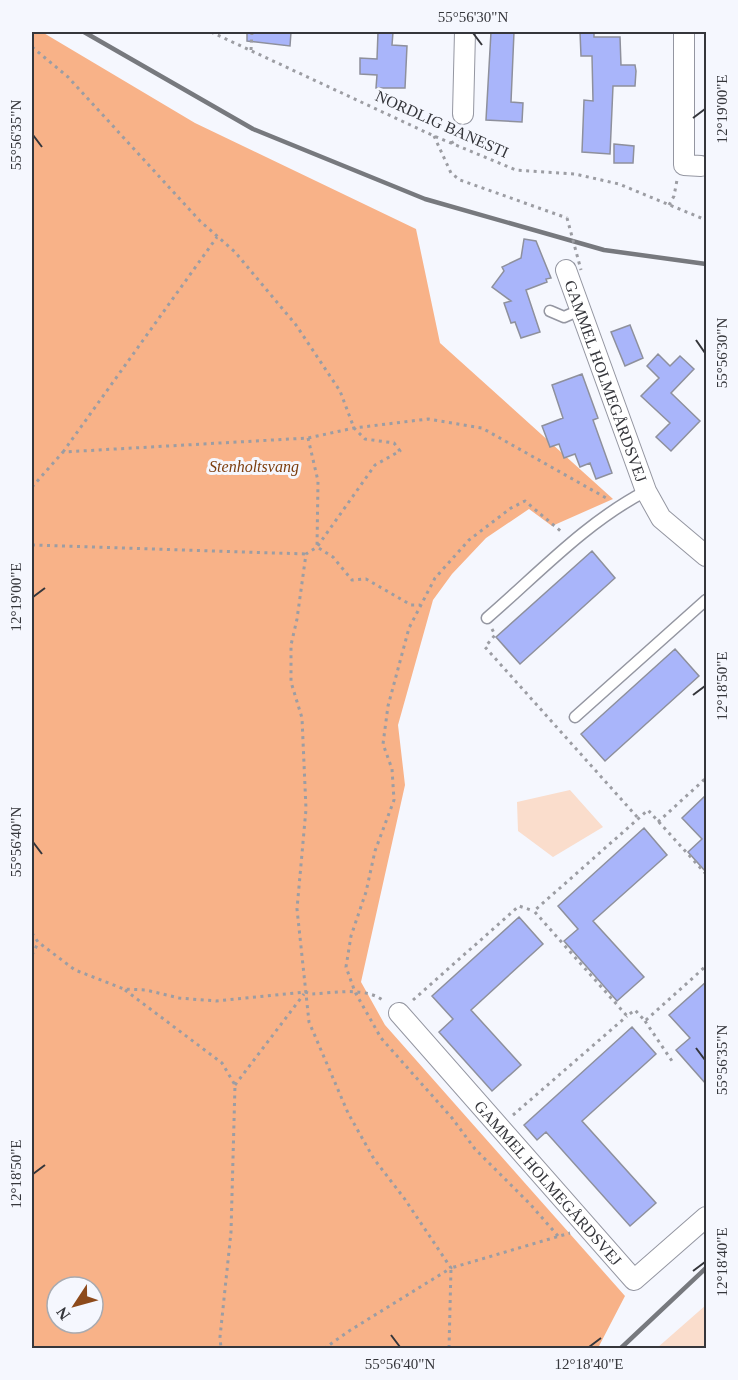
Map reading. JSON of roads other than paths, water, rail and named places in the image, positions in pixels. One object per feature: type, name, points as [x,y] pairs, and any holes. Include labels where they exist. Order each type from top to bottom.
[{"type":"street","points":[[463,114],[465,32]]},
{"type":"street","points":[[684,32],[693,166]]},
{"type":"street","name":"GAMMEL HOLMEGÅRDSVEJ","points":[[573,270],[580,310],[646,491],[661,518],[706,556]]},
{"type":"street","name":"GAMMEL HOLMEGÅRDSVEJ","points":[[399,1013],[634,1280],[706,1217]]},
{"type":"lane","points":[[550,311],[564,316],[580,310]]},
{"type":"lane","name":"GAMMEL HOLMEGÅRDSVEJ","points":[[487,618],[619,506],[646,491]]},
{"type":"lane","points":[[574,717],[706,600]]},
{"type":"railway","points":[[84,32],[253,129],[425,199],[604,250],[706,264]]},
{"type":"railway","points":[[621,1348],[706,1268]]},
{"type":"park label","name":"Stenholtsvang","points":[[254,466]]}]
